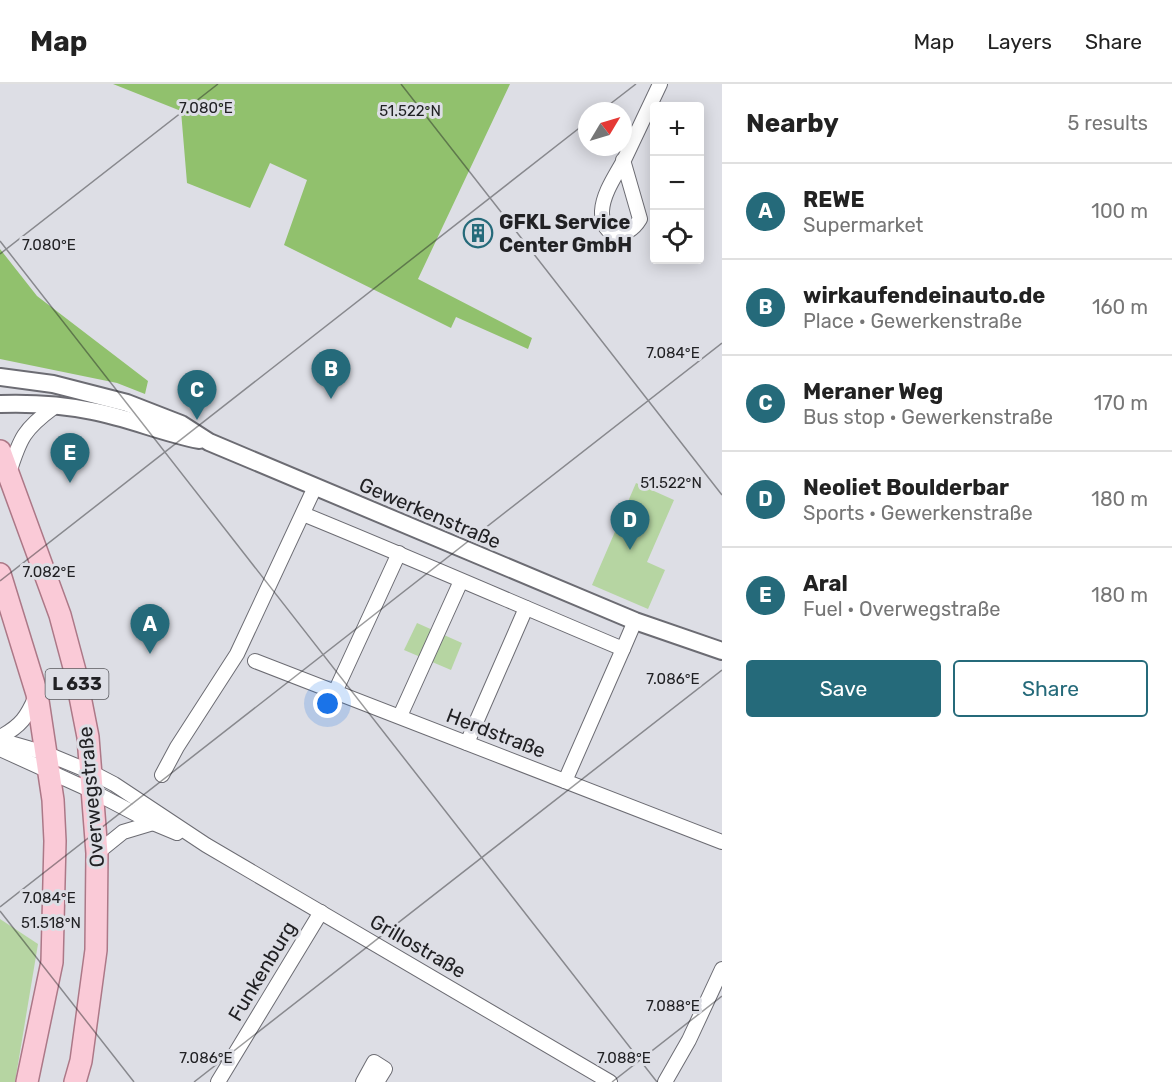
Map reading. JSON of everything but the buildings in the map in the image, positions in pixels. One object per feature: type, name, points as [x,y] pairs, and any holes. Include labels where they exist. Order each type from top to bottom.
[{"type":"main road","name":"Overwegstraße","points":[[0,451],[60,615],[75,671],[88,737],[98,853],[96,950],[81,1061],[75,1082]]},
{"type":"main road","name":"Overwegstraße","points":[[0,574],[37,694],[53,800],[55,841],[52,962],[27,1082]]},
{"type":"street","points":[[623,160],[640,219],[634,229],[619,234],[611,231],[605,225],[602,211],[614,177],[660,84]]},
{"type":"street","name":"Gewerkenstraße","points":[[0,377],[53,384],[127,403],[182,424],[209,442],[635,621],[722,651]]},
{"type":"street","name":"Gewerkenstraße","points":[[0,404],[92,410],[174,435],[209,442]]},
{"type":"street","points":[[9,473],[17,447],[27,429],[54,407]]},
{"type":"street","points":[[162,775],[227,666],[235,657],[315,487]]},
{"type":"street","points":[[303,514],[623,649]]},
{"type":"street","points":[[335,692],[399,553]]},
{"type":"street","points":[[399,716],[461,581]]},
{"type":"street","points":[[466,743],[526,608]]},
{"type":"street","points":[[565,781],[635,621]]},
{"type":"street","name":"Herdstraße","points":[[255,661],[722,842]]},
{"type":"street","points":[[0,739],[28,715],[37,694]]},
{"type":"street","name":"Grillostraße","points":[[0,739],[47,763],[91,781],[153,823],[206,845]]},
{"type":"street","name":"Grillostraße","points":[[0,749],[47,763]]},
{"type":"street","name":"Grillostraße","points":[[91,781],[114,784],[206,845],[610,1082]]},
{"type":"street","points":[[98,853],[123,832],[153,823]]},
{"type":"street","name":"Funkenburg","points":[[221,1081],[321,912]]},
{"type":"street","points":[[665,1082],[689,1040],[722,969]]},
{"type":"street","points":[[363,1082],[374,1062],[385,1068],[377,1082]]},
{"type":"green space","points":[[113,84],[510,84],[418,279],[532,338],[528,349],[456,317],[451,328],[284,245],[307,180],[270,163],[250,208],[187,183],[181,111]]},
{"type":"green space","points":[[0,249],[37,296],[148,381],[145,394],[117,383],[0,359]]},
{"type":"green space","points":[[636,483],[674,500],[647,562],[665,570],[648,609],[592,585]]},
{"type":"green space","points":[[417,623],[462,643],[451,670],[404,650]]},
{"type":"green space","points":[[0,919],[38,944],[15,1082],[0,1082]]},
{"type":"place","name":"GFKL Service Center GmbH","points":[[478,233]]},
{"type":"place","name":"wirkaufendeinauto.de","points":[[331,399]]},
{"type":"place","name":"Meraner Weg","points":[[197,420]]},
{"type":"place","name":"Aral","points":[[70,483]]},
{"type":"place","name":"Neoliet Boulderbar","points":[[630,550]]},
{"type":"place","name":"REWE","points":[[150,654]]}]
